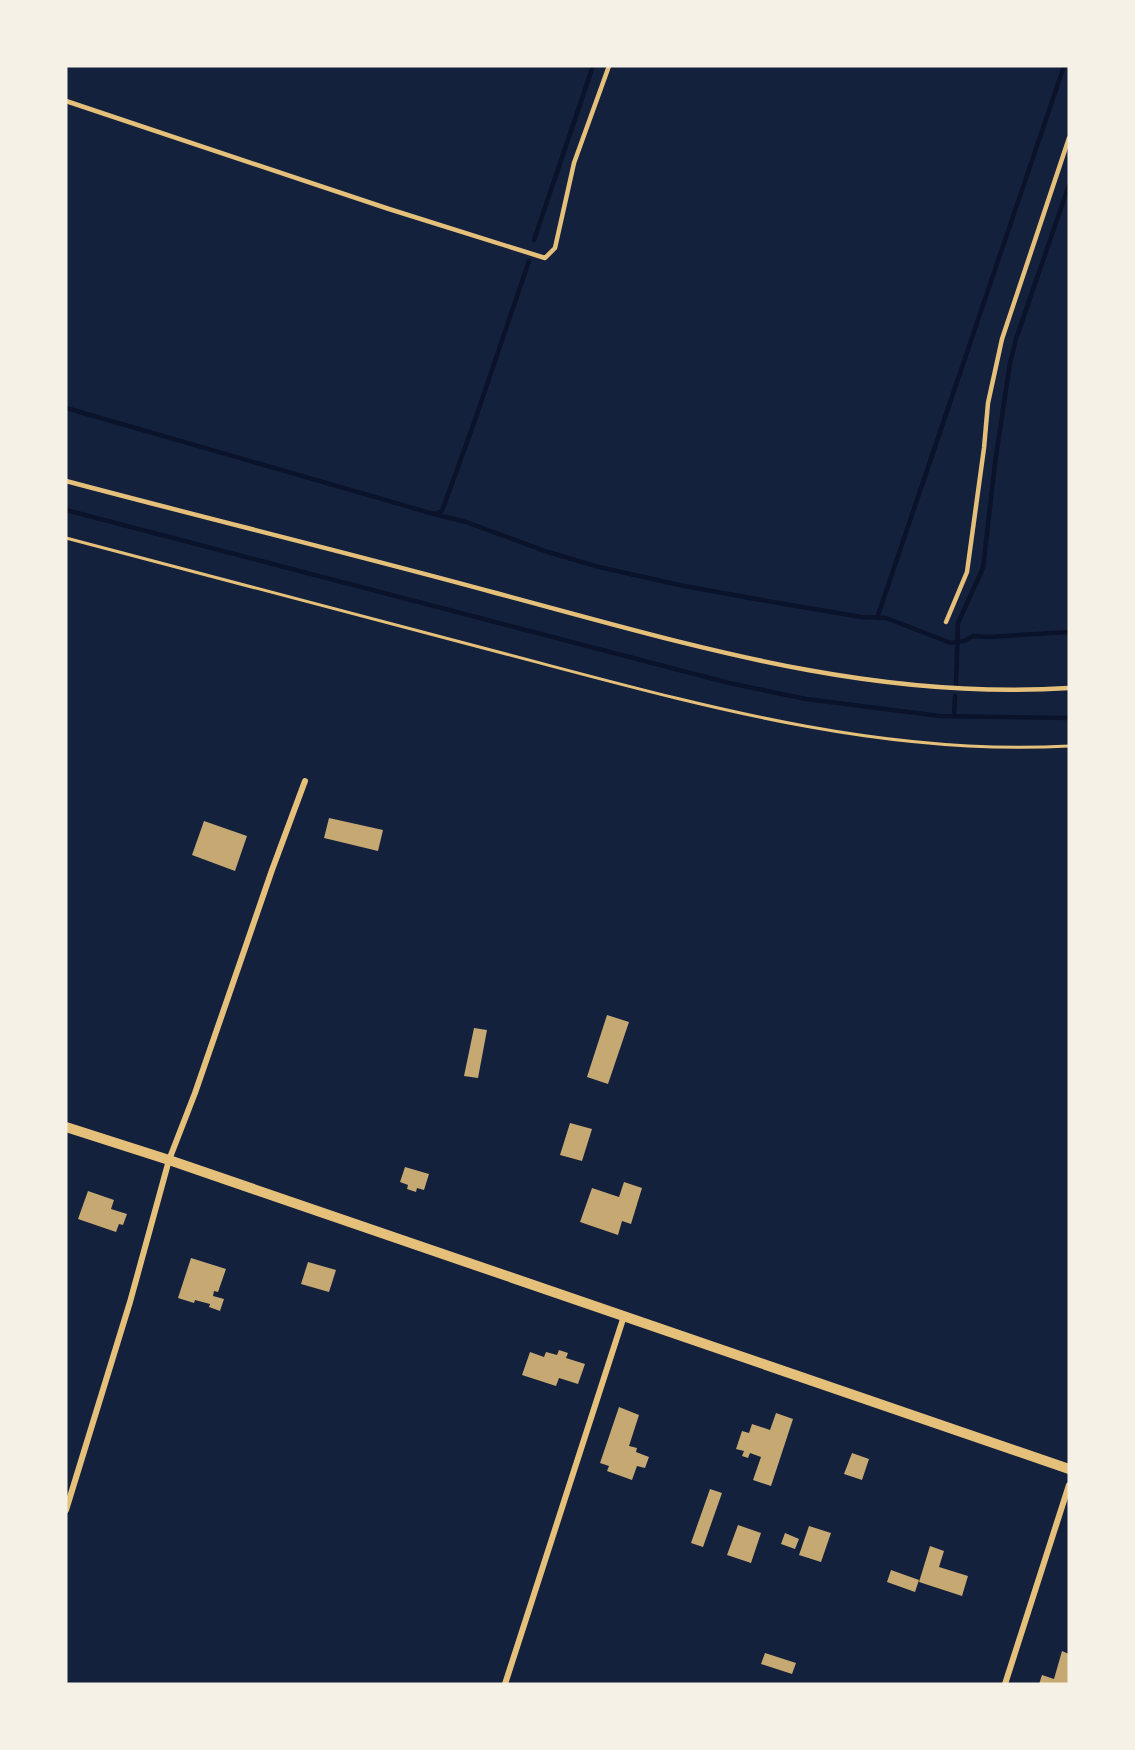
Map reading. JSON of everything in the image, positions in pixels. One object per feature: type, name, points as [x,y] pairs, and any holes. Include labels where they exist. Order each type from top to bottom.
[{"type":"street","points":[[66,1510],[130,1302],[169,1160],[195,1093],[305,781]]},
{"type":"street","points":[[66,1127],[169,1160],[1069,1469]]},
{"type":"street","points":[[505,1684],[624,1316]]},
{"type":"street","points":[[1005,1684],[1069,1485]]},
{"type":"lane","points":[[66,101],[389,209],[545,258],[555,248],[574,163],[609,66]]},
{"type":"lane","points":[[946,622],[967,572],[988,403],[1002,339],[1069,138]]},
{"type":"lane","points":[[66,481],[666,638],[809,672],[893,684],[969,690],[1069,688]]},
{"type":"path","points":[[66,538],[678,699],[790,724],[927,743],[1069,746]]},
{"type":"building","points":[[329,818],[383,830],[378,851],[324,838]]},
{"type":"building","points":[[204,821],[247,836],[235,871],[192,855]]},
{"type":"building","points":[[607,1015],[629,1022],[608,1084],[587,1077]]},
{"type":"building","points":[[474,1028],[487,1030],[478,1078],[464,1076]]},
{"type":"building","points":[[570,1123],[592,1129],[582,1161],[560,1155]]},
{"type":"building","points":[[405,1167],[429,1174],[424,1190],[417,1188],[416,1192],[407,1189],[408,1185],[400,1182]]},
{"type":"building","points":[[624,1182],[642,1188],[631,1224],[622,1221],[618,1235],[580,1222],[592,1188],[619,1197]]},
{"type":"building","points":[[88,1191],[114,1200],[111,1209],[127,1214],[123,1225],[119,1224],[116,1232],[78,1219]]},
{"type":"building","points":[[191,1258],[226,1269],[218,1292],[214,1291],[213,1296],[224,1299],[220,1311],[209,1307],[210,1304],[195,1300],[194,1303],[178,1298]]},
{"type":"building","points":[[308,1262],[336,1270],[329,1292],[301,1284]]},
{"type":"building","points":[[559,1350],[568,1353],[566,1358],[585,1364],[578,1384],[559,1378],[556,1386],[522,1375],[530,1352],[544,1357],[546,1352],[557,1355]]},
{"type":"building","points":[[619,1407],[639,1415],[629,1446],[637,1448],[636,1452],[649,1457],[645,1468],[637,1466],[632,1480],[607,1471],[609,1466],[600,1463]]},
{"type":"building","points":[[776,1413],[793,1419],[771,1486],[753,1480],[761,1457],[750,1453],[748,1458],[742,1456],[744,1451],[736,1449],[742,1431],[749,1433],[752,1424],[770,1430]]},
{"type":"building","points":[[852,1453],[869,1459],[862,1480],[844,1474]]},
{"type":"building","points":[[710,1489],[722,1493],[703,1547],[691,1543]]},
{"type":"building","points":[[738,1525],[761,1533],[751,1563],[727,1555]]},
{"type":"building","points":[[809,1526],[831,1533],[821,1562],[799,1555]]},
{"type":"building","points":[[785,1533],[799,1539],[795,1549],[781,1544]]},
{"type":"building","points":[[930,1546],[944,1551],[939,1567],[968,1576],[962,1596],[919,1582]]},
{"type":"building","points":[[891,1570],[919,1580],[915,1592],[887,1582]]},
{"type":"building","points":[[1062,1651],[1069,1654],[1069,1684],[1039,1684],[1042,1675],[1054,1679]]},
{"type":"building","points":[[765,1653],[796,1663],[792,1674],[761,1664]]},
{"type":"waterway","points":[[534,240],[593,66]]},
{"type":"waterway","points":[[877,618],[1064,66]]},
{"type":"waterway","points":[[956,684],[958,623],[983,568],[995,463],[1010,363],[1016,339],[1069,185]]},
{"type":"waterway","points":[[66,408],[434,514],[442,511],[529,261]]},
{"type":"waterway","points":[[66,510],[729,683],[806,699],[940,716],[1069,718]]},
{"type":"waterway","points":[[434,514],[466,522],[548,552],[599,567],[684,586],[773,602],[861,617],[886,618],[951,643],[964,641],[973,636],[1069,632]]},
{"type":"waterway","points":[[954,716],[955,696]]}]
